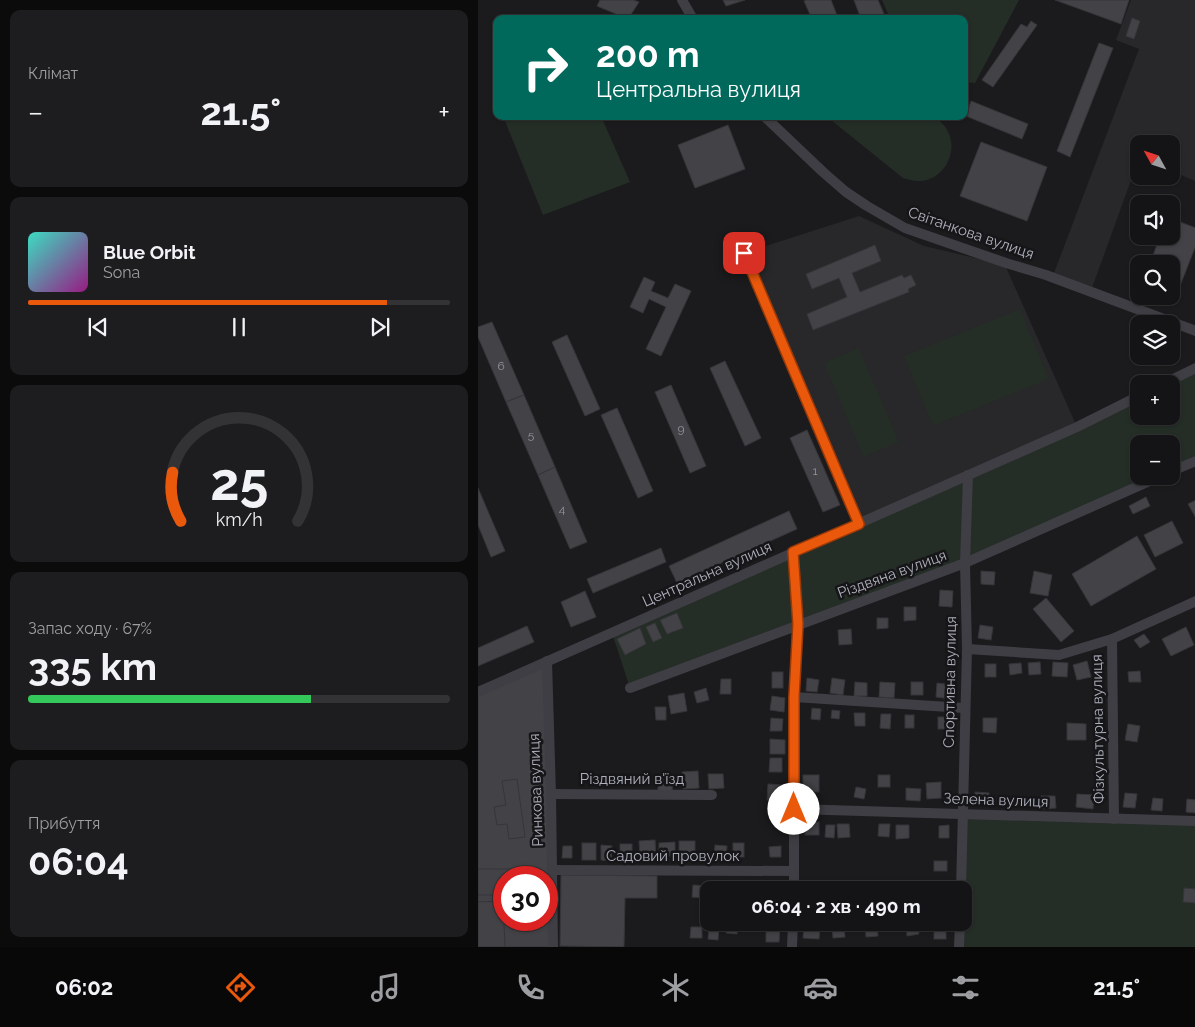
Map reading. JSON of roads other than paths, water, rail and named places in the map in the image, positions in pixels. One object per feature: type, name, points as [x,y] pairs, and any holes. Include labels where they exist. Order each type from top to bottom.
[{"type":"street","points":[[682,0],[691,15]]},
{"type":"street","name":"Світанкова вулиця","points":[[768,120],[822,172],[846,192],[905,228],[1046,275],[1196,331]]},
{"type":"street","points":[[744,253],[859,524]]},
{"type":"street","points":[[1180,376],[1196,368]]},
{"type":"street","name":"Центральна вулиця","points":[[478,692],[1077,427],[1130,400]]},
{"type":"street","points":[[1180,468],[1196,461]]},
{"type":"street","name":"Спортивна вулиця","points":[[961,881],[966,648],[965,563],[968,475]]},
{"type":"street","name":"Різдвяна вулиця","points":[[630,688],[965,563],[1141,485]]},
{"type":"street","points":[[793,552],[798,624],[794,697],[794,881]]},
{"type":"street","points":[[966,648],[1059,655],[1112,639],[1196,601]]},
{"type":"street","name":"Фізкультурна вулиця","points":[[1112,639],[1114,819]]},
{"type":"street","name":"Ринкова вулиця","points":[[546,661],[553,866]]},
{"type":"street","points":[[794,697],[964,708]]},
{"type":"street","name":"Різдвяний в'їзд","points":[[551,794],[712,795]]},
{"type":"street","name":"Зелена вулиця","points":[[794,809],[1196,821]]},
{"type":"street","name":"Садовий провулок","points":[[558,870],[794,871]]},
{"type":"street","name":"Ринкова вулиця","points":[[553,931],[553,947]]},
{"type":"street","points":[[792,947],[793,931]]},
{"type":"street","points":[[959,947],[960,931]]}]
